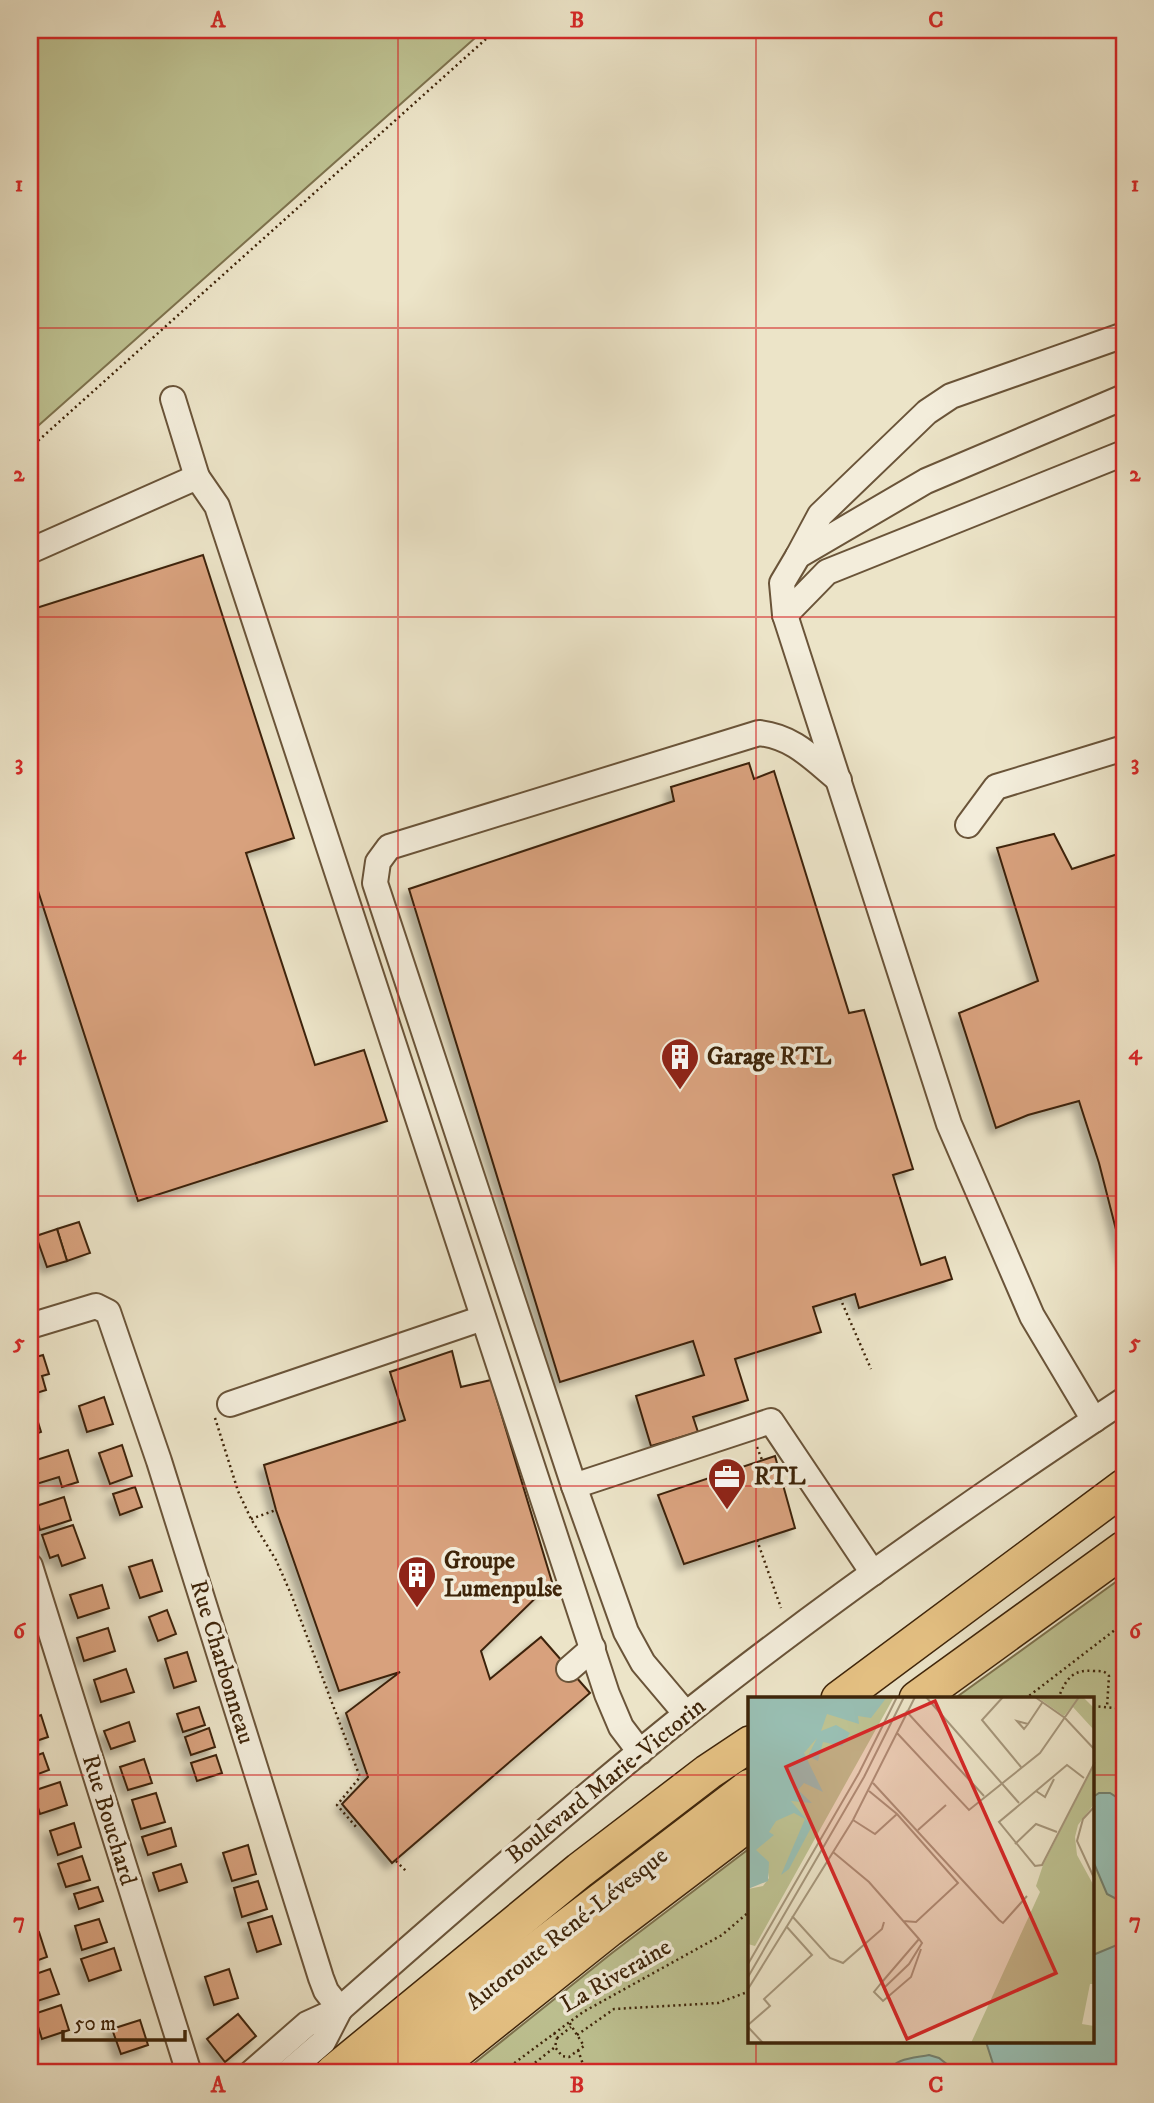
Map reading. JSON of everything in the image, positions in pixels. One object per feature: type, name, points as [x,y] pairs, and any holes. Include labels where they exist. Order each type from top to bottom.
[{"type":"highway","points":[[842,1697],[1124,1487]]},
{"type":"highway","points":[[871,1697],[1124,1513]]},
{"type":"highway","points":[[921,1697],[1124,1549]]},
{"type":"highway","points":[[820,1697],[1040,1550]]},
{"type":"highway","points":[[333,2073],[580,1870],[708,1772],[748,1745]]},
{"type":"highway","points":[[359,2073],[543,1923],[748,1767]]},
{"type":"highway","name":"Autoroute René-Lévesque","points":[[386,2073],[513,1968],[748,1789]]},
{"type":"highway","name":"Autoroute René-Lévesque","points":[[429,2073],[609,1928],[748,1824]]},
{"type":"street","points":[[1094,1420],[1032,1316],[949,1124],[785,615],[782,583],[820,515],[926,412],[951,396],[1124,335]]},
{"type":"street","points":[[798,556],[926,481],[1124,397]]},
{"type":"street","points":[[173,399],[197,477],[218,506],[611,1704],[621,1727],[640,1752]]},
{"type":"street","points":[[785,615],[827,572],[1124,453]]},
{"type":"street","points":[[30,551],[197,477]]},
{"type":"street","points":[[686,1714],[650,1672],[631,1643],[573,1486],[375,883],[378,862],[389,846],[759,733],[776,735],[792,742],[838,779]]},
{"type":"street","points":[[968,825],[996,787],[1124,748]]},
{"type":"street","name":"Rue Charbonneau","points":[[30,1326],[96,1306],[108,1312],[159,1461],[321,1978],[326,1991],[340,2009]]},
{"type":"street","points":[[230,1404],[483,1318]]},
{"type":"street","name":"Boulevard Marie-Victorin","points":[[251,2073],[307,2024],[340,2009],[503,1866],[686,1714],[873,1573],[985,1493],[1124,1400]]},
{"type":"street","points":[[573,1486],[771,1421],[873,1573]]},
{"type":"street","name":"Rue Bouchard","points":[[30,1566],[189,2073]]},
{"type":"street","points":[[569,1669],[593,1648]]},
{"type":"street","name":"Boulevard Marie-Victorin","points":[[287,2073],[323,2042],[340,2009]]},
{"type":"path","points":[[30,447],[496,30]]},
{"type":"path","points":[[840,1298],[871,1369]]},
{"type":"path","points":[[230,1404],[213,1413],[238,1491],[251,1519],[276,1560],[291,1594],[360,1777],[337,1805],[357,1828]]},
{"type":"path","points":[[251,1519],[276,1510]]},
{"type":"path","points":[[757,1540],[781,1608]]},
{"type":"path","points":[[1028,1697],[1124,1623]]},
{"type":"path","points":[[1066,1667],[1072,1675]]},
{"type":"path","points":[[1059,1697],[1072,1675],[1084,1670],[1106,1672],[1110,1681],[1107,1707]]},
{"type":"path","points":[[1094,1706],[1124,1709]]},
{"type":"path","points":[[396,1861],[407,1872]]},
{"type":"path","name":"La Riveraine","points":[[500,2073],[599,2002],[722,1935],[748,1913]]},
{"type":"path","points":[[577,2035],[614,2009],[718,2003],[748,1992]]},
{"type":"path","points":[[522,2073],[555,2047],[557,2038],[570,2025],[584,2046],[569,2057],[562,2056],[555,2047]]},
{"type":"path","points":[[554,2033],[557,2038]]},
{"type":"path","points":[[578,2050],[586,2073]]},
{"type":"green space","points":[[30,30],[484,30],[30,433]]},
{"type":"green space","points":[[1124,1576],[1124,2063],[1113,2073],[462,2073],[612,1953],[748,1850],[748,2044],[1094,2044],[1094,1697],[957,1697]]},
{"type":"water","points":[[1099,1793],[1110,1793],[1124,1802],[1124,1903],[1107,1894],[1094,1863],[1094,1796]]},
{"type":"water","points":[[1124,1942],[1124,2073],[996,2073],[987,2044],[1094,2044],[1094,1955]]},
{"type":"water","points":[[929,2055],[939,2058],[958,2073],[888,2073],[899,2062]]},
{"type":"building","points":[[203,555],[294,838],[246,853],[315,1065],[364,1050],[387,1121],[138,1201],[30,866],[30,610]]},
{"type":"building","name":"Garage RTL","points":[[749,763],[754,779],[774,771],[849,1013],[864,1010],[913,1169],[893,1175],[921,1265],[945,1257],[952,1279],[859,1308],[855,1294],[813,1307],[821,1332],[735,1359],[748,1400],[693,1417],[698,1432],[651,1446],[636,1396],[704,1375],[693,1341],[560,1382],[409,889],[674,801],[671,787]]},
{"type":"building","points":[[1054,834],[1072,869],[1124,852],[1124,1261],[1099,1163],[1079,1101],[1028,1115],[996,1128],[959,1013],[1038,981],[997,848]]},
{"type":"building","points":[[79,1222],[90,1253],[67,1261],[57,1229]]},
{"type":"building","points":[[57,1229],[67,1261],[47,1267],[36,1236]]},
{"type":"building","points":[[34,1350],[36,1357],[43,1355],[49,1374],[42,1376],[46,1390],[30,1395],[30,1351]]},
{"type":"building","name":"Groupe Lumenpulse","points":[[452,1351],[461,1387],[491,1380],[552,1582],[481,1651],[490,1679],[541,1637],[590,1693],[392,1863],[342,1804],[368,1777],[346,1713],[400,1672],[339,1691],[276,1510],[264,1465],[405,1420],[390,1372]]},
{"type":"building","points":[[104,1397],[113,1424],[87,1432],[79,1406]]},
{"type":"building","points":[[34,1409],[41,1432],[30,1436],[30,1410]]},
{"type":"building","points":[[122,1445],[132,1476],[110,1484],[99,1453]]},
{"type":"building","points":[[68,1450],[78,1482],[62,1487],[59,1477],[30,1486],[30,1462]]},
{"type":"building","name":"RTL","points":[[775,1456],[795,1528],[684,1564],[658,1495]]},
{"type":"building","points":[[135,1487],[142,1507],[120,1515],[113,1494]]},
{"type":"building","points":[[64,1497],[71,1520],[40,1530],[33,1507]]},
{"type":"building","points":[[73,1525],[85,1558],[62,1566],[58,1555],[50,1558],[42,1535]]},
{"type":"building","points":[[152,1560],[162,1591],[140,1598],[129,1567]]},
{"type":"building","points":[[102,1585],[109,1608],[78,1618],[70,1595]]},
{"type":"building","points":[[167,1610],[176,1634],[158,1641],[149,1617]]},
{"type":"building","points":[[108,1628],[115,1651],[84,1661],[77,1638]]},
{"type":"building","points":[[187,1652],[196,1681],[174,1688],[165,1659]]},
{"type":"building","points":[[126,1669],[134,1692],[101,1702],[94,1680]]},
{"type":"building","points":[[199,1707],[205,1725],[183,1732],[177,1714]]},
{"type":"building","points":[[41,1715],[48,1737],[30,1743],[30,1719]]},
{"type":"building","points":[[129,1722],[135,1741],[111,1749],[104,1731]]},
{"type":"building","points":[[209,1728],[215,1747],[191,1755],[185,1737]]},
{"type":"building","points":[[43,1753],[49,1770],[30,1777],[30,1758]]},
{"type":"building","points":[[216,1755],[222,1773],[197,1781],[191,1763]]},
{"type":"building","points":[[144,1759],[152,1783],[128,1790],[120,1767]]},
{"type":"building","points":[[60,1782],[67,1805],[40,1814],[33,1791]]},
{"type":"building","points":[[156,1793],[165,1822],[141,1829],[132,1800]]},
{"type":"building","points":[[74,1823],[81,1847],[58,1855],[50,1831]]},
{"type":"building","points":[[171,1828],[176,1846],[148,1855],[142,1837]]},
{"type":"building","points":[[248,1845],[256,1874],[232,1881],[223,1853]]},
{"type":"building","points":[[82,1856],[90,1880],[66,1887],[58,1864]]},
{"type":"building","points":[[181,1864],[187,1882],[159,1891],[153,1873]]},
{"type":"building","points":[[258,1881],[267,1909],[242,1917],[234,1888]]},
{"type":"building","points":[[98,1887],[103,1901],[79,1909],[74,1894]]},
{"type":"building","points":[[272,1916],[281,1944],[257,1952],[248,1923]]},
{"type":"building","points":[[99,1919],[107,1942],[82,1950],[75,1926]]},
{"type":"building","points":[[39,1932],[47,1957],[30,1963],[30,1935]]},
{"type":"building","points":[[114,1948],[121,1970],[89,1981],[81,1959]]},
{"type":"building","points":[[50,1969],[59,1994],[31,2003],[30,1976]]},
{"type":"building","points":[[229,1969],[238,1998],[214,2005],[205,1977]]},
{"type":"building","points":[[61,2005],[69,2030],[42,2039],[34,2014]]},
{"type":"building","points":[[238,2014],[256,2036],[225,2062],[207,2039]]},
{"type":"building","points":[[140,2020],[148,2045],[121,2054],[112,2029]]},
{"type":"place","name":"Garage RTL","points":[[680,1091]]},
{"type":"place","name":"RTL","points":[[727,1511]]},
{"type":"place","name":"Groupe Lumenpulse","points":[[417,1609]]}]
